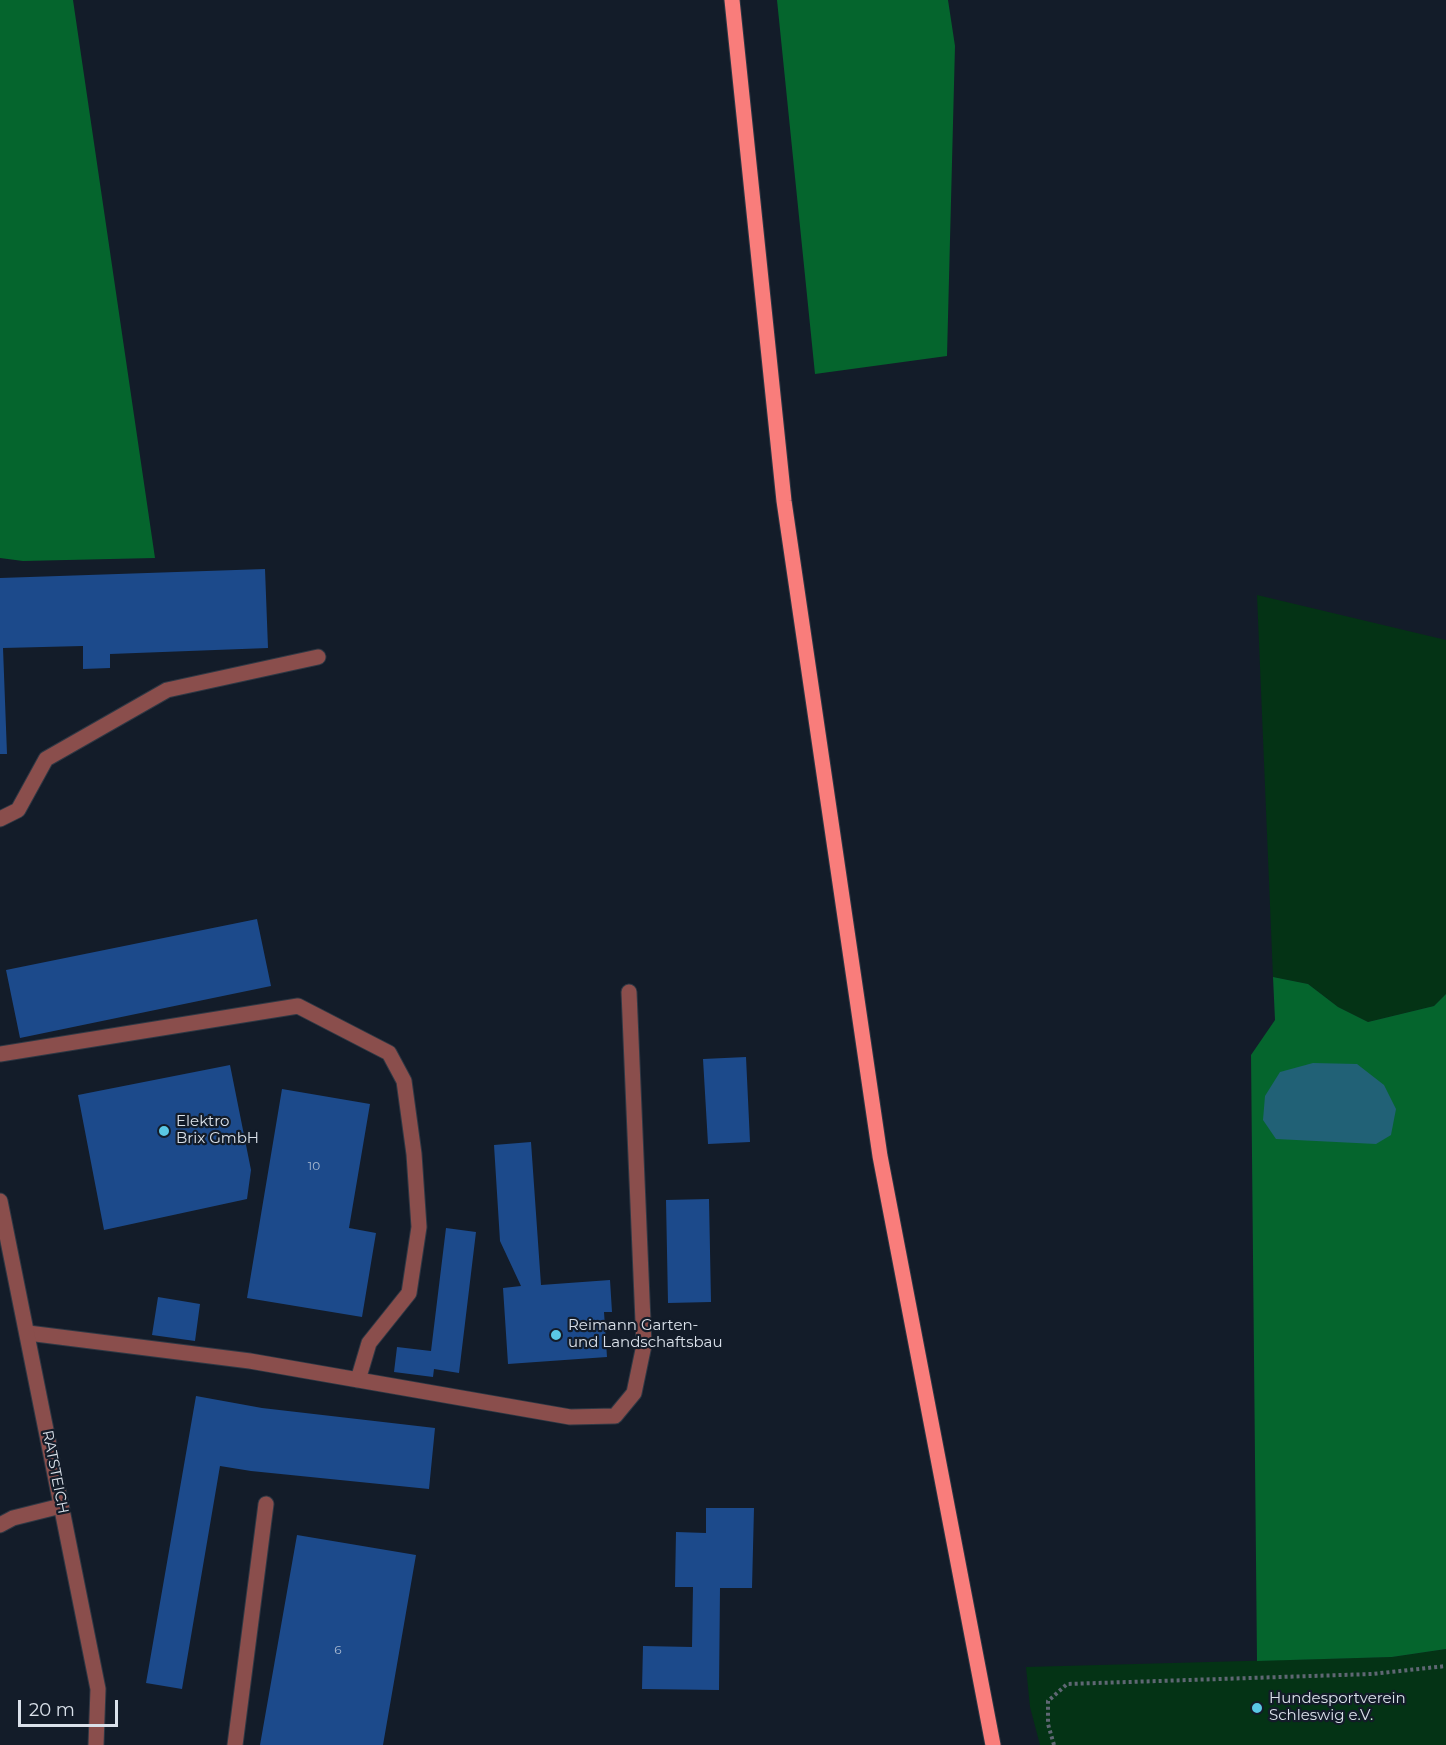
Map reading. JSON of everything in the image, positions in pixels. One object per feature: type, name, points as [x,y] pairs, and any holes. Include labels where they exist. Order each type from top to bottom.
[{"type":"main road","points":[[732,0],[784,501],[878,1144],[993,1745]]},
{"type":"street","points":[[0,819],[18,810],[46,759],[167,690],[318,657]]},
{"type":"street","points":[[28,1333],[250,1361],[570,1417],[615,1416],[633,1392],[644,1345],[629,992]]},
{"type":"street","points":[[0,1054],[298,1006],[389,1053],[404,1081],[414,1154],[419,1227],[409,1293],[369,1343],[358,1380]]},
{"type":"street","name":"RATSTEICH","points":[[0,1201],[98,1689],[96,1745]]},
{"type":"street","points":[[235,1745],[266,1504]]},
{"type":"street","points":[[0,1525],[13,1518],[62,1506]]},
{"type":"path","points":[[1054,1745],[1048,1724],[1048,1701],[1067,1684],[1372,1674],[1446,1666]]},
{"type":"green space","points":[[0,0],[73,0],[155,558],[23,561],[0,558]]},
{"type":"green space","points":[[777,0],[948,0],[955,46],[947,356],[815,374]]},
{"type":"green space","points":[[1257,595],[1446,640],[1446,994],[1434,1006],[1368,1022],[1338,1007],[1308,984],[1273,977]]},
{"type":"green space","points":[[1273,977],[1308,984],[1338,1007],[1368,1022],[1434,1006],[1446,994],[1446,1649],[1392,1657],[1257,1661],[1251,1055],[1275,1020]]},
{"type":"green space","points":[[1446,1649],[1446,1745],[1040,1745],[1030,1707],[1026,1667],[1392,1657]]},
{"type":"water","points":[[1313,1063],[1357,1064],[1384,1085],[1396,1109],[1391,1135],[1376,1144],[1276,1139],[1263,1120],[1265,1096],[1280,1072]]},
{"type":"building","points":[[265,569],[268,648],[110,654],[110,668],[83,669],[83,646],[3,648],[7,754],[0,754],[0,578]]},
{"type":"building","points":[[257,919],[271,986],[20,1038],[6,970]]},
{"type":"building","points":[[746,1057],[750,1142],[708,1144],[703,1059]]},
{"type":"building","name":"Elektro Brix GmbH","points":[[230,1065],[251,1170],[247,1199],[104,1230],[78,1095]]},
{"type":"building","points":[[282,1089],[370,1104],[349,1228],[376,1233],[362,1317],[247,1298]]},
{"type":"building","name":"Reimann Garten- und Landschaftsbau","points":[[531,1142],[541,1285],[610,1280],[612,1312],[604,1312],[607,1357],[508,1364],[503,1288],[521,1286],[500,1241],[494,1145]]},
{"type":"building","points":[[709,1199],[711,1302],[668,1303],[666,1200]]},
{"type":"building","points":[[446,1228],[476,1232],[459,1373],[434,1369],[433,1377],[394,1372],[397,1347],[431,1351]]},
{"type":"building","points":[[158,1297],[200,1304],[195,1341],[152,1335]]},
{"type":"building","points":[[196,1396],[262,1408],[435,1428],[429,1489],[220,1466],[182,1689],[146,1683]]},
{"type":"building","points":[[706,1508],[754,1508],[752,1588],[720,1588],[719,1690],[642,1689],[643,1646],[692,1647],[693,1587],[675,1587],[676,1532],[706,1533]]},
{"type":"building","points":[[297,1535],[416,1555],[383,1745],[260,1745]]},
{"type":"place","name":"Elektro Brix GmbH","points":[[164,1131]]},
{"type":"place","name":"Reimann Garten- und Landschaftsbau","points":[[556,1335]]},
{"type":"place","name":"Hundesportverein Schleswig e.V.","points":[[1257,1708]]}]
